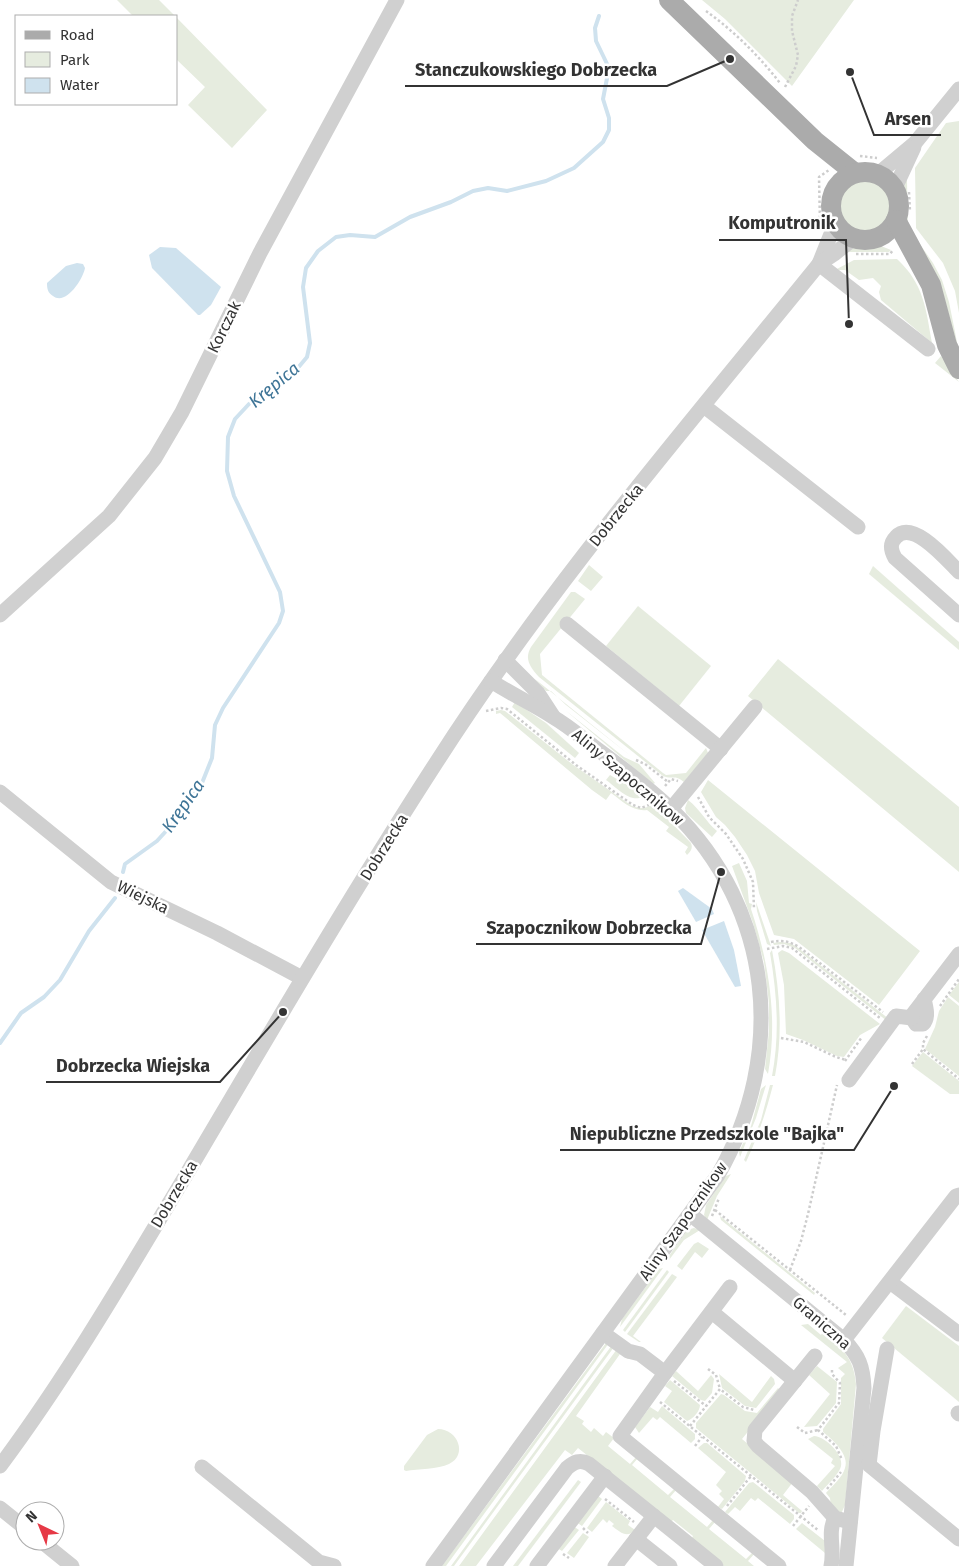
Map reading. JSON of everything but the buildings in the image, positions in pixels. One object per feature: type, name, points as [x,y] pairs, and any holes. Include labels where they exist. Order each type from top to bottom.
[{"type":"main road","points":[[669,0],[815,141],[840,173]]},
{"type":"main road","points":[[840,173],[870,172],[878,174],[894,188],[899,204],[896,220],[888,242]]},
{"type":"main road","points":[[840,173],[830,206],[839,238],[888,242],[919,263]]},
{"type":"main road","points":[[896,220],[931,285],[946,345],[959,369]]},
{"type":"street","name":"Korczak","points":[[0,615],[109,516],[155,458],[182,412],[260,253],[397,0]]},
{"type":"street","points":[[878,174],[915,144],[956,99]]},
{"type":"street","points":[[894,188],[915,144]]},
{"type":"street","name":"Dobrzecka","points":[[0,1466],[54,1390],[104,1311],[302,978],[437,761],[505,660],[578,561],[839,238]]},
{"type":"street","points":[[818,264],[928,348]]},
{"type":"street","points":[[704,406],[858,527]]},
{"type":"street","points":[[959,572],[930,544],[916,534],[904,532],[898,534],[894,539],[891,550],[894,558],[959,615]]},
{"type":"street","points":[[567,624],[721,749]]},
{"type":"street","name":"Aliny Szapocznikow","points":[[505,660],[538,693],[554,717]]},
{"type":"street","name":"Aliny Szapocznikow","points":[[433,1566],[690,1214],[726,1160],[736,1142],[747,1110],[759,1057],[761,1004],[753,950],[736,901],[707,850],[671,810],[608,757],[554,717],[514,696],[491,681]]},
{"type":"street","points":[[671,810],[755,707]]},
{"type":"street","name":"Wiejska","points":[[0,792],[111,882],[217,933],[302,978]]},
{"type":"street","points":[[843,1081],[896,1016],[912,1018],[919,1025],[926,1022],[924,999],[959,954]]},
{"type":"street","points":[[844,1340],[956,1196],[959,1195]]},
{"type":"street","name":"Graniczna","points":[[690,1214],[844,1340],[862,1364],[864,1388],[846,1566]]},
{"type":"street","points":[[890,1282],[959,1334]]},
{"type":"street","points":[[730,1288],[620,1436],[779,1566]]},
{"type":"street","points":[[712,1312],[795,1381]]},
{"type":"street","points":[[606,1329],[628,1351],[640,1354],[665,1373]]},
{"type":"street","points":[[887,1349],[869,1465],[959,1539]]},
{"type":"street","points":[[815,1356],[755,1430],[754,1441],[817,1496],[835,1518],[850,1522]]},
{"type":"street","points":[[494,1566],[572,1464],[585,1462],[716,1566]]},
{"type":"street","points":[[202,1466],[319,1562],[334,1566]]},
{"type":"street","points":[[537,1566],[605,1476]]},
{"type":"street","points":[[0,1508],[15,1520]]},
{"type":"street","points":[[615,1566],[654,1516]]},
{"type":"street","points":[[831,1566],[833,1559],[831,1525],[835,1518]]},
{"type":"street","points":[[636,1539],[670,1566]]},
{"type":"street","points":[[53,1551],[72,1566]]},
{"type":"path","points":[[785,86],[796,66],[798,56],[792,32],[792,16],[798,0]]},
{"type":"path","points":[[702,9],[722,22],[759,57],[788,93]]},
{"type":"path","points":[[840,173],[819,177],[821,237],[839,238],[846,257],[849,254],[890,254],[888,242]]},
{"type":"path","points":[[465,720],[486,711],[506,709],[576,765],[633,805],[641,808],[647,806],[657,797],[671,779],[677,780],[700,800],[709,818],[726,834],[743,859],[753,882],[754,910]]},
{"type":"path","points":[[764,940],[768,957]]},
{"type":"path","points":[[771,942],[782,940],[799,947],[891,1023]]},
{"type":"path","points":[[766,950],[783,946],[792,948],[891,1023]]},
{"type":"path","points":[[938,1007],[959,979]]},
{"type":"path","points":[[912,1064],[923,1050],[923,1043],[929,1032]]},
{"type":"path","points":[[842,1066],[862,1037]]},
{"type":"path","points":[[781,1038],[804,1042],[846,1060]]},
{"type":"path","points":[[923,1050],[959,1079]]},
{"type":"path","points":[[790,1270],[801,1241],[843,1081]]},
{"type":"path","points":[[705,1226],[715,1210],[721,1194]]},
{"type":"path","points":[[715,1210],[858,1324]]},
{"type":"path","points":[[708,1369],[716,1375],[720,1389],[746,1409],[757,1409]]},
{"type":"path","points":[[797,1426],[805,1433],[818,1430],[837,1406],[840,1383],[832,1374],[832,1370]]},
{"type":"path","points":[[665,1373],[706,1406]]},
{"type":"path","points":[[690,1426],[720,1389]]},
{"type":"path","points":[[651,1394],[800,1517],[831,1538]]},
{"type":"path","points":[[818,1430],[836,1446],[844,1465]]},
{"type":"path","points":[[695,1446],[702,1436]]},
{"type":"path","points":[[792,1526],[843,1469]]},
{"type":"path","points":[[718,1516],[751,1476]]},
{"type":"path","points":[[583,1528],[588,1533]]},
{"type":"path","points":[[563,1554],[569,1558]]},
{"type":"green space","points":[[117,0],[159,0],[174,15],[132,15]]},
{"type":"green space","points":[[702,0],[854,0],[792,86],[725,19]]},
{"type":"green space","points":[[178,19],[267,110],[232,148],[188,105],[205,87],[178,61]]},
{"type":"green space","points":[[959,121],[959,313],[955,291],[943,263],[916,228],[915,168],[946,123]]},
{"type":"green space","points":[[906,179],[907,181],[908,228],[902,203]]},
{"type":"green space","points":[[864,180],[874,182],[882,188],[888,196],[890,206],[888,216],[882,224],[874,230],[864,232],[854,230],[846,224],[840,216],[838,206],[840,196],[846,188],[854,182]]},
{"type":"green space","points":[[917,240],[942,280],[949,302],[959,352],[940,282]]},
{"type":"green space","points":[[855,246],[881,246],[891,250],[889,252],[846,252]]},
{"type":"green space","points":[[897,259],[906,268],[918,288],[925,308],[932,343],[881,300],[879,292],[881,286],[873,278],[859,280],[845,270],[835,270],[854,260]]},
{"type":"green space","points":[[941,356],[959,382],[935,363]]},
{"type":"green space","points":[[589,565],[603,577],[591,591],[578,581]]},
{"type":"green space","points":[[873,566],[959,642],[959,650],[869,574]]},
{"type":"green space","points":[[571,592],[575,592],[585,599],[540,654],[542,675],[666,775],[686,773],[706,748],[708,753],[684,782],[678,778],[663,776],[539,677],[531,666],[528,655],[531,647]]},
{"type":"green space","points":[[638,606],[711,666],[679,706],[606,646]]},
{"type":"green space","points":[[778,659],[959,807],[959,872],[748,696]]},
{"type":"green space","points":[[535,679],[550,691],[546,691]]},
{"type":"green space","points":[[558,697],[632,757],[566,705]]},
{"type":"green space","points":[[515,702],[546,723],[579,753],[575,758],[512,707]]},
{"type":"green space","points":[[565,710],[624,757],[639,764],[655,783],[653,784]]},
{"type":"green space","points":[[496,711],[505,711],[572,764],[632,806],[643,808],[653,804],[691,843],[692,848],[690,852],[687,855],[685,852],[688,847],[666,831],[669,827],[647,810],[632,808],[611,793],[606,800],[592,790],[500,713],[496,714]]},
{"type":"green space","points":[[610,775],[644,795],[640,798],[630,797],[606,780]]},
{"type":"green space","points":[[708,780],[920,951],[879,1005],[794,939],[774,935],[759,893],[755,871],[747,855],[735,837],[716,817],[701,792]]},
{"type":"green space","points":[[688,800],[717,831],[712,837],[686,813],[685,808]]},
{"type":"green space","points":[[739,863],[747,881],[749,903],[752,904],[751,909],[763,950],[770,991],[772,1032],[768,1074],[765,1069],[769,1031],[769,1003],[764,962],[753,923],[732,866]]},
{"type":"green space","points":[[756,902],[771,946],[767,944]]},
{"type":"green space","points":[[773,943],[790,943],[797,947],[889,1019],[887,1021],[795,948],[784,944],[774,945]]},
{"type":"green space","points":[[772,950],[777,982],[780,1029],[775,1076],[772,1076],[777,1014],[770,953]]},
{"type":"green space","points":[[782,950],[789,953],[880,1024],[860,1035],[844,1057],[837,1056],[786,1034],[784,985],[778,953]]},
{"type":"green space","points":[[959,982],[959,1003],[949,995]]},
{"type":"green space","points":[[948,997],[959,1006],[959,1076],[925,1049],[935,1027],[939,1011]]},
{"type":"green space","points":[[923,1052],[959,1081],[959,1094],[950,1094],[912,1066]]},
{"type":"green space","points":[[766,1085],[756,1118],[740,1157],[739,1152],[751,1126],[761,1089]]},
{"type":"green space","points":[[770,1085],[773,1085],[765,1115],[746,1162],[744,1160],[761,1120]]},
{"type":"green space","points":[[731,1174],[717,1196],[707,1220],[704,1215],[706,1205],[726,1176]]},
{"type":"green space","points":[[720,1216],[815,1293],[814,1295],[721,1220]]},
{"type":"green space","points":[[694,1228],[700,1230],[684,1240],[669,1260],[669,1256],[687,1230]]},
{"type":"green space","points":[[698,1242],[709,1249],[702,1258],[695,1252],[682,1270],[677,1266],[694,1244]]},
{"type":"green space","points":[[663,1268],[620,1327],[622,1319],[659,1269]]},
{"type":"green space","points":[[667,1270],[669,1272],[625,1332],[623,1330]]},
{"type":"green space","points":[[672,1274],[677,1277],[633,1336],[641,1342],[639,1342],[627,1334]]},
{"type":"green space","points":[[906,1306],[959,1346],[959,1402],[882,1338]]},
{"type":"green space","points":[[808,1324],[821,1335],[823,1332],[836,1343],[850,1360],[855,1375],[856,1384],[845,1505],[841,1514],[831,1507],[830,1498],[826,1493],[844,1471],[845,1458],[839,1448],[823,1432],[823,1429],[841,1404],[841,1378],[845,1374],[838,1368],[847,1362],[801,1325]]},
{"type":"green space","points":[[606,1343],[609,1343],[446,1566],[442,1566]]},
{"type":"green space","points":[[612,1345],[614,1347],[454,1566],[451,1566]]},
{"type":"green space","points":[[617,1349],[630,1358],[628,1359],[620,1354],[576,1416],[584,1421],[582,1424],[591,1432],[594,1428],[603,1436],[606,1432],[614,1438],[608,1446],[630,1464],[637,1456],[638,1458],[632,1465],[668,1495],[675,1488],[677,1489],[670,1497],[707,1527],[713,1520],[715,1522],[709,1529],[746,1559],[753,1552],[755,1553],[748,1561],[754,1566],[724,1566],[691,1540],[693,1536],[673,1520],[671,1522],[578,1448],[572,1455],[565,1450],[476,1566],[459,1566]]},
{"type":"green space","points":[[817,1366],[837,1382],[836,1403],[817,1426],[804,1427],[830,1394],[809,1375]]},
{"type":"green space","points":[[676,1371],[698,1391],[711,1375],[714,1379],[712,1393],[705,1401],[701,1400],[672,1376]]},
{"type":"green space","points":[[719,1374],[752,1402],[771,1376],[775,1384],[756,1408],[745,1406],[722,1388]]},
{"type":"green space","points":[[670,1380],[700,1405],[694,1417],[687,1421],[664,1402],[672,1391],[665,1386]]},
{"type":"green space","points":[[778,1388],[781,1391],[742,1439],[793,1482],[783,1495],[802,1511],[801,1513],[696,1428],[696,1423],[721,1394],[745,1411],[757,1413]]},
{"type":"green space","points":[[662,1406],[695,1434],[695,1439],[691,1443],[660,1417],[657,1420],[653,1417],[639,1433],[635,1427],[650,1407],[658,1412]]},
{"type":"green space","points":[[438,1429],[451,1433],[458,1443],[458,1455],[455,1460],[439,1467],[404,1470],[404,1466],[427,1435]]},
{"type":"green space","points":[[814,1436],[824,1439],[834,1448],[838,1453],[841,1464],[836,1475],[822,1491],[817,1486],[835,1466],[831,1463],[833,1459],[808,1439]]},
{"type":"green space","points":[[707,1443],[746,1476],[745,1481],[722,1509],[718,1507],[724,1499],[719,1494],[722,1491],[716,1485],[726,1472],[698,1448]]},
{"type":"green space","points":[[578,1480],[581,1482],[518,1566],[513,1566]]},
{"type":"green space","points":[[753,1482],[794,1515],[794,1519],[790,1524],[758,1498],[755,1501],[751,1498],[740,1511],[735,1507],[728,1514],[725,1512],[749,1483]]},
{"type":"green space","points":[[597,1495],[602,1499],[582,1526],[576,1522]]},
{"type":"green space","points":[[606,1502],[630,1521],[628,1525],[635,1530],[632,1533],[624,1534],[612,1526],[614,1524],[609,1520],[607,1523],[603,1519],[592,1532],[587,1528]]},
{"type":"green space","points":[[802,1523],[825,1541],[825,1553],[796,1529]]},
{"type":"green space","points":[[573,1526],[579,1530],[562,1551],[557,1548]]},
{"type":"green space","points":[[583,1533],[589,1537],[574,1558],[567,1553]]},
{"type":"water","points":[[160,247],[176,248],[221,287],[211,305],[200,315],[152,268],[149,255]]},
{"type":"water","points":[[77,263],[83,264],[85,268],[84,273],[73,290],[63,297],[58,298],[51,295],[48,291],[47,283],[66,266]]},
{"type":"water","points":[[683,888],[712,909],[714,914],[696,922],[678,891]]},
{"type":"water","points":[[724,921],[734,950],[741,986],[735,987],[702,930]]},
{"type":"waterway","name":"Krępica","points":[[123,872],[125,864],[157,841],[177,819],[202,783],[212,758],[215,725],[223,708],[279,623],[283,611],[280,592],[234,496],[227,471],[228,437],[235,419],[249,404],[297,369],[307,357],[310,343],[303,287],[306,268],[318,251],[336,237],[350,235],[375,237],[410,217],[451,202],[473,191],[488,188],[507,191],[546,181],[574,168],[603,142],[609,130],[609,118],[603,99],[609,68],[596,41],[595,28],[599,16]]},
{"type":"waterway","name":"Krępica","points":[[0,1043],[21,1013],[44,997],[60,980],[89,931],[115,898]]},
{"type":"place","name":"Stanczukowskiego Dobrzecka","points":[[730,59]]},
{"type":"place","name":"Arsen","points":[[850,72]]},
{"type":"place","name":"Komputronik","points":[[849,324]]},
{"type":"place","name":"Szapocznikow Dobrzecka","points":[[721,872]]},
{"type":"place","name":"Dobrzecka Wiejska","points":[[283,1012]]},
{"type":"place","name":"Niepubliczne Przedszkole \"Bajka\"","points":[[894,1086]]}]
